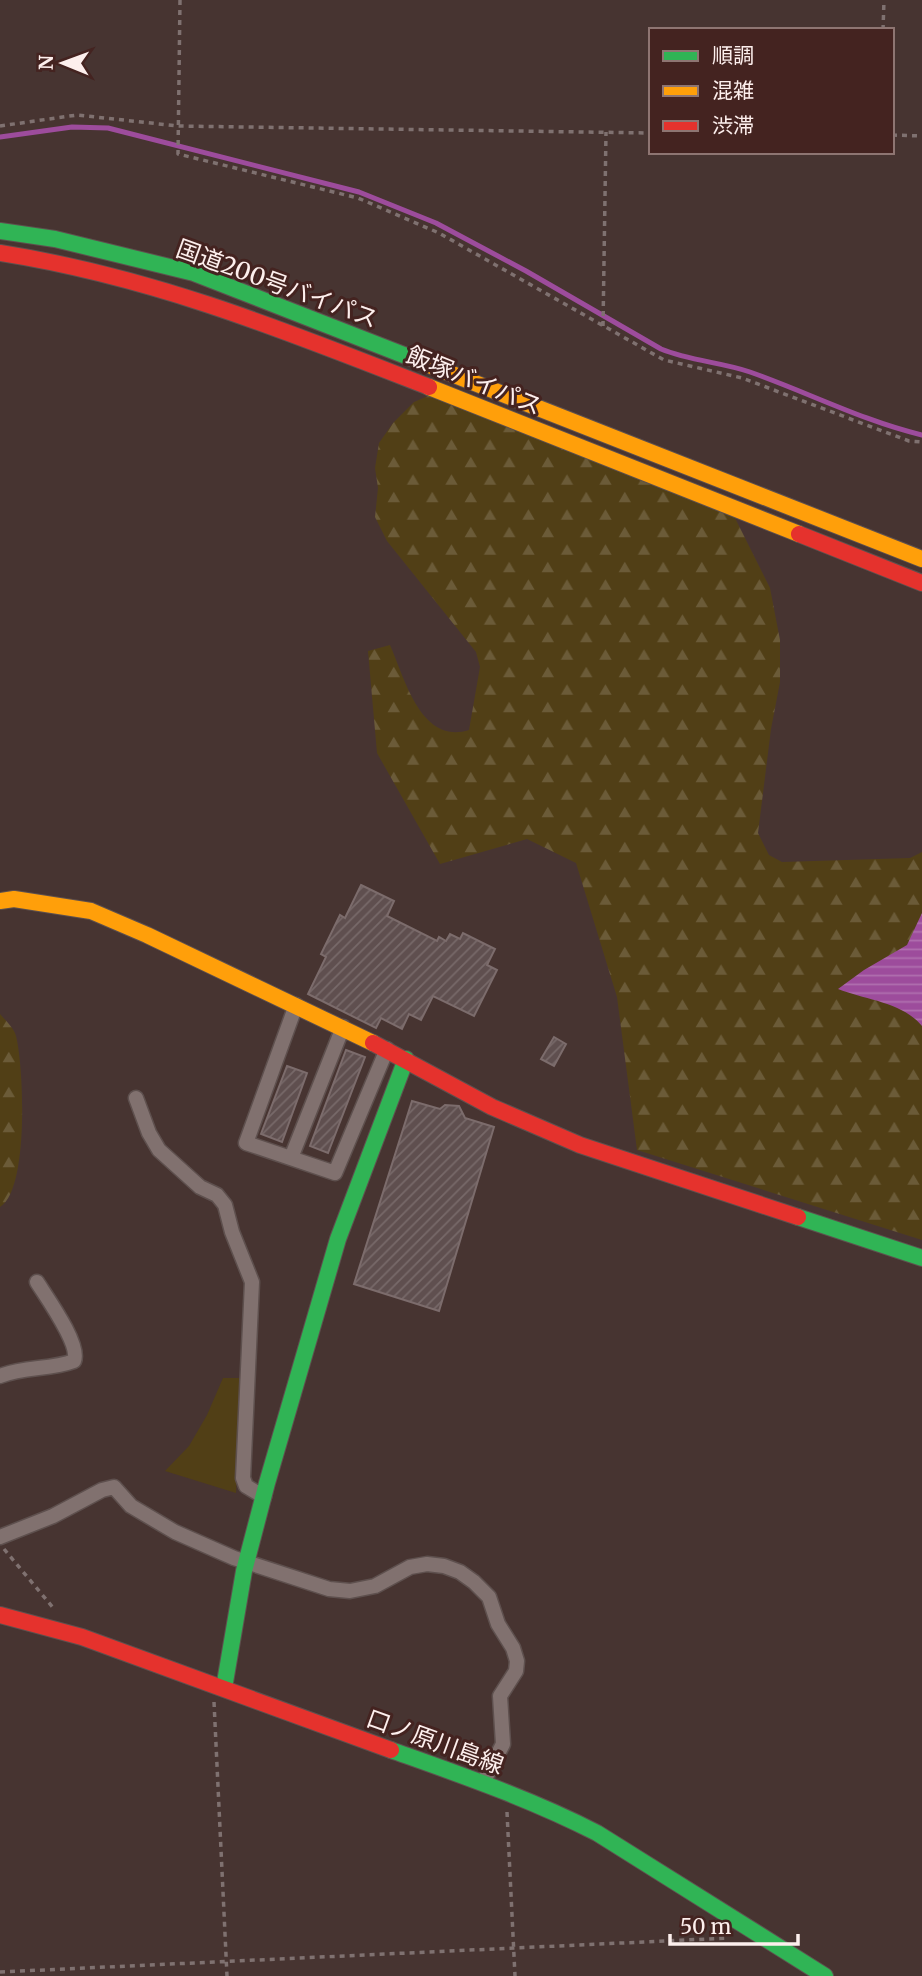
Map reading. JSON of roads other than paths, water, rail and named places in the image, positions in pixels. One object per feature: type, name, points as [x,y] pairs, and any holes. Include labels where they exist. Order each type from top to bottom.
[{"type":"main road","name":"国道200号バイパス","points":[[0,231],[55,239],[194,273],[922,559]]},
{"type":"main road","name":"飯塚バイパス","points":[[0,253],[90,269],[184,295],[269,324],[922,583]]},
{"type":"main road","points":[[0,901],[14,899],[90,911],[343,1027],[492,1107],[580,1145],[922,1258]]},
{"type":"main road","points":[[219,1686],[246,1562],[338,1239],[406,1059]]},
{"type":"main road","name":"口ノ原川島線","points":[[0,1615],[72,1634],[219,1686],[560,1814],[597,1833],[825,1976]]},
{"type":"street","points":[[296,1005],[246,1143],[335,1173],[387,1049]]},
{"type":"street","points":[[291,1158],[343,1027]]},
{"type":"street","points":[[136,1098],[149,1133],[159,1150],[201,1186],[217,1195],[225,1205],[251,1282],[243,1478],[246,1486],[264,1497]]},
{"type":"street","points":[[0,1376],[11,1371],[62,1366],[74,1361],[77,1355],[73,1343],[37,1282]]},
{"type":"street","points":[[0,1537],[114,1487],[131,1506],[175,1532],[246,1562],[329,1589],[350,1591],[374,1586],[410,1567],[427,1564],[460,1572],[489,1597],[498,1624],[513,1648],[517,1661],[516,1671],[500,1696],[503,1744],[483,1783]]},
{"type":"waterway","points":[[0,137],[72,127],[108,128],[359,192],[436,223],[661,349],[750,372],[857,414],[922,435]]}]
